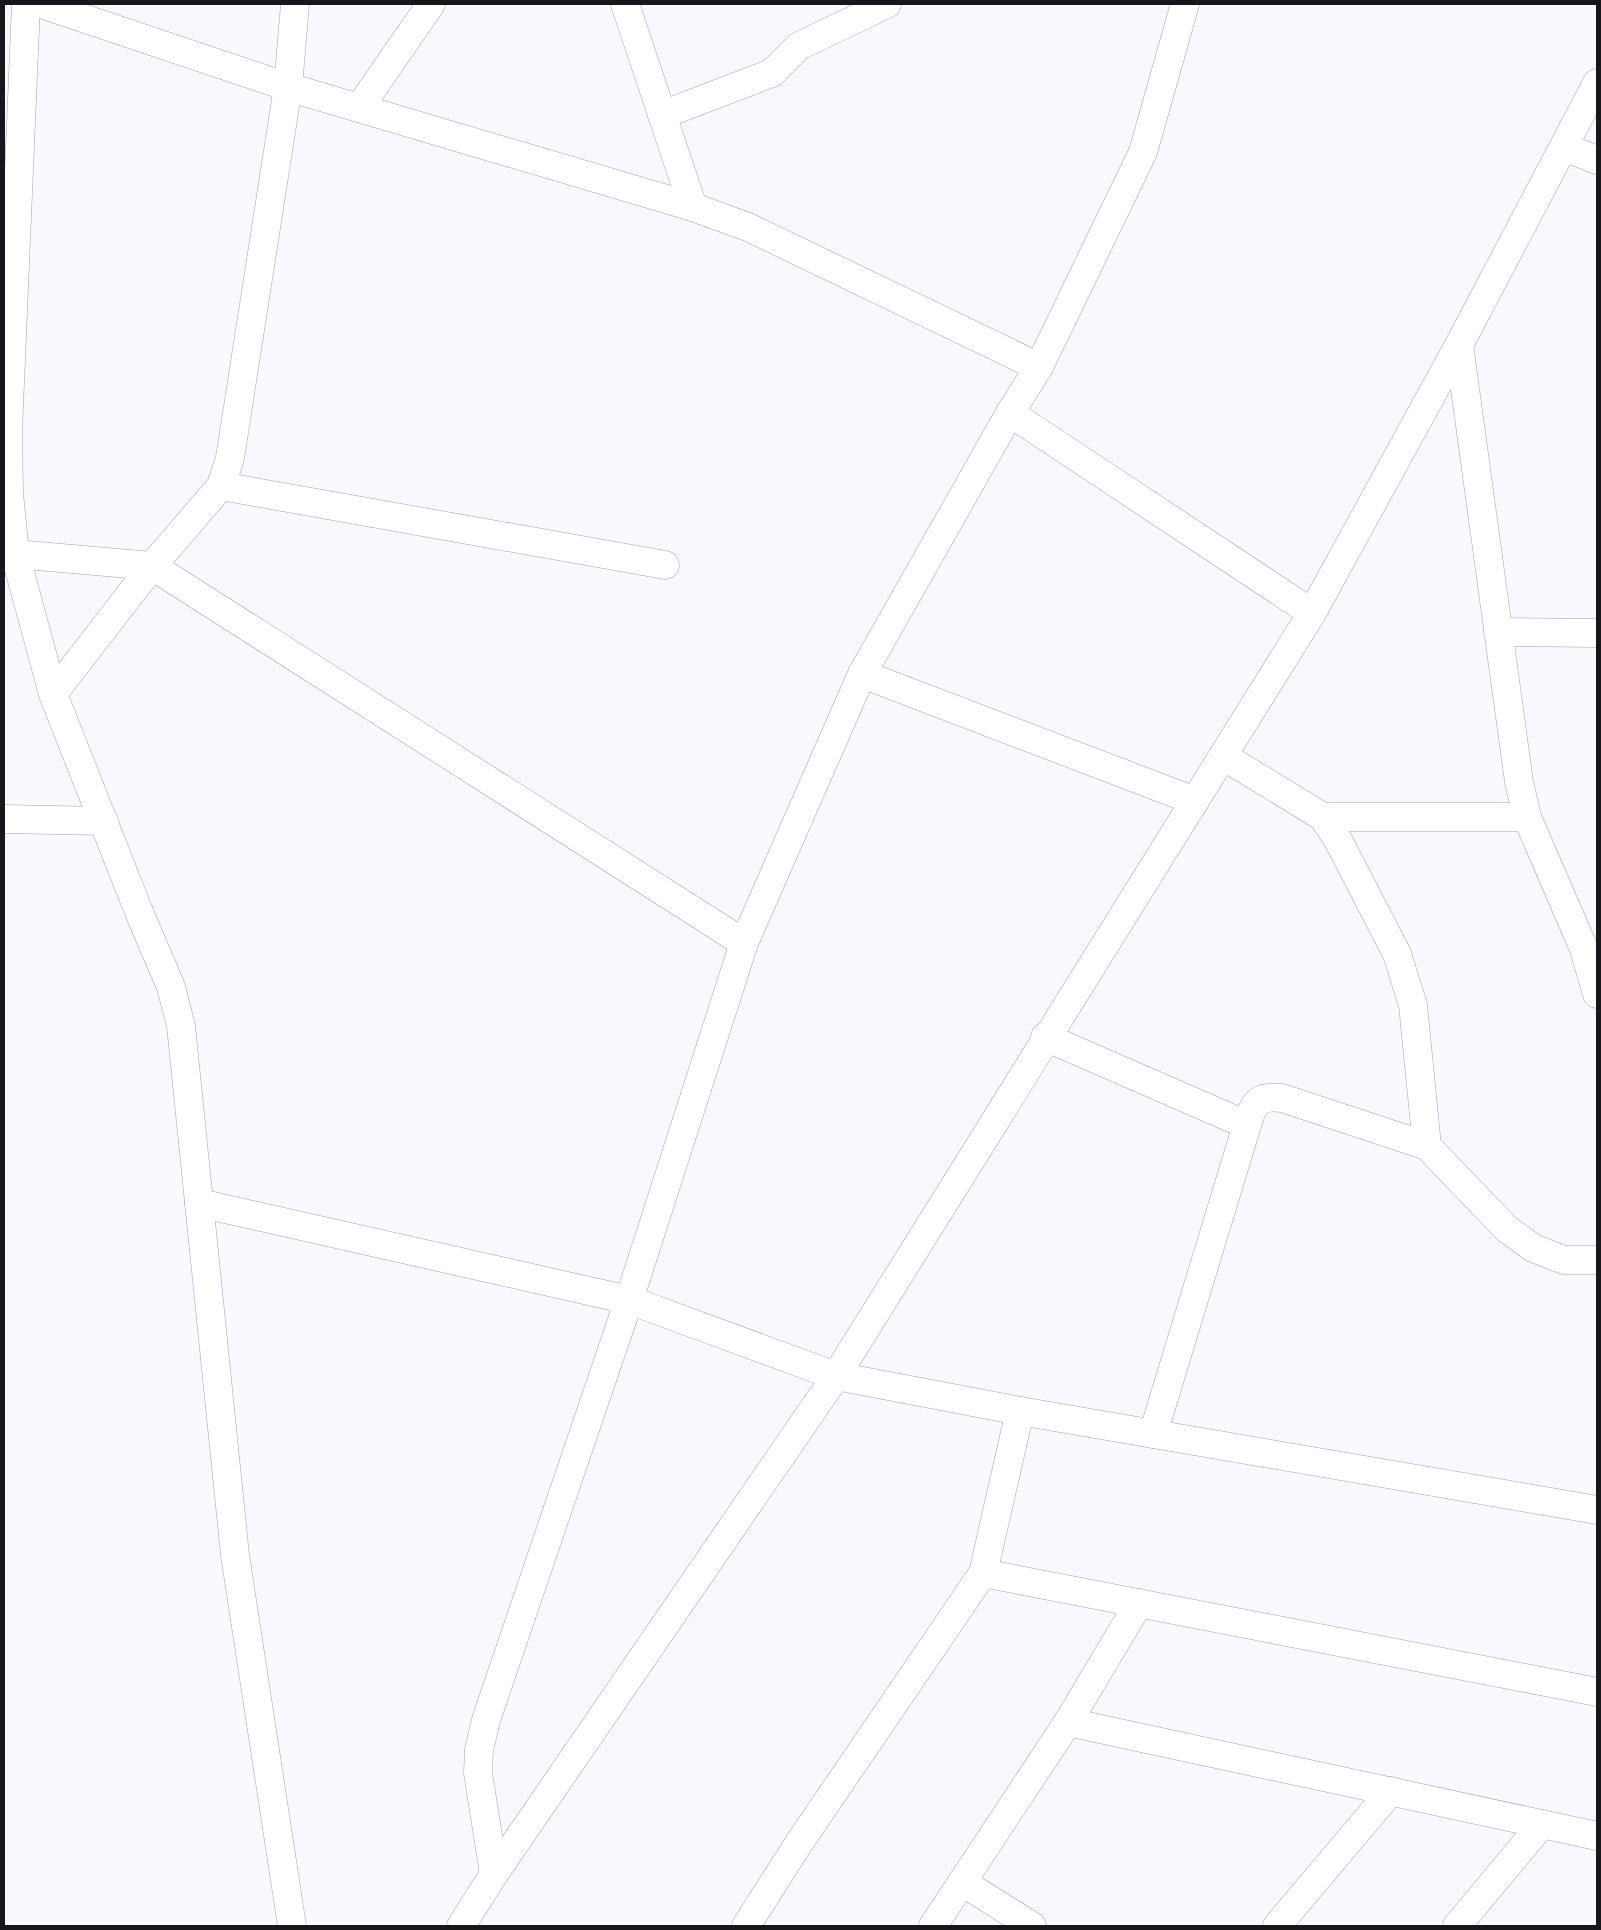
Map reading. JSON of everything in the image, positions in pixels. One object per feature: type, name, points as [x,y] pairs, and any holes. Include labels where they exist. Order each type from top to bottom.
[{"type":"street","points":[[26,4],[8,431],[9,554],[53,694],[171,988],[181,1026],[235,1555],[292,1926]]},
{"type":"street","points":[[40,4],[288,87],[693,207],[748,227],[1039,367]]},
{"type":"street","points":[[53,694],[152,566],[221,486],[230,458],[288,87],[295,4]]},
{"type":"street","points":[[359,108],[431,4]]},
{"type":"street","points":[[625,4],[693,207]]},
{"type":"street","points":[[662,115],[772,73],[799,46],[888,4]]},
{"type":"street","points":[[494,1874],[478,1773],[479,1750],[484,1728],[629,1300],[744,943],[862,674],[1010,413],[1039,367],[1144,152],[1186,4]]},
{"type":"street","points":[[464,1925],[494,1874],[836,1376],[1045,1038],[1312,613],[1459,345],[1597,83]]},
{"type":"street","points":[[1564,147],[1597,160]]},
{"type":"street","points":[[1459,345],[1518,782],[1527,817],[1584,949],[1597,994]]},
{"type":"street","points":[[1010,413],[1312,613]]},
{"type":"street","points":[[221,486],[665,565]]},
{"type":"street","points":[[9,554],[152,566],[744,943]]},
{"type":"street","points":[[1498,632],[1597,634]]},
{"type":"street","points":[[862,674],[1195,800]]},
{"type":"street","points":[[1223,756],[1323,817],[1338,840],[1397,954],[1413,1005],[1427,1146]]},
{"type":"street","points":[[1323,817],[1527,817]]},
{"type":"street","points":[[4,819],[104,821]]},
{"type":"street","points":[[1045,1038],[1247,1125]]},
{"type":"street","points":[[1154,1434],[1247,1125],[1254,1104],[1266,1097],[1282,1098],[1427,1146],[1507,1229],[1533,1248],[1564,1260],[1597,1260]]},
{"type":"street","points":[[199,1202],[629,1300],[836,1376],[1020,1411],[1597,1510]]},
{"type":"street","points":[[746,1926],[799,1843],[984,1573],[1020,1411]]},
{"type":"street","points":[[984,1573],[1597,1692]]},
{"type":"street","points":[[933,1926],[1068,1722],[1139,1603]]},
{"type":"street","points":[[1068,1722],[1597,1836]]},
{"type":"street","points":[[1277,1926],[1391,1791]]},
{"type":"street","points":[[1457,1926],[1542,1824]]},
{"type":"street","points":[[962,1882],[1032,1926]]}]
